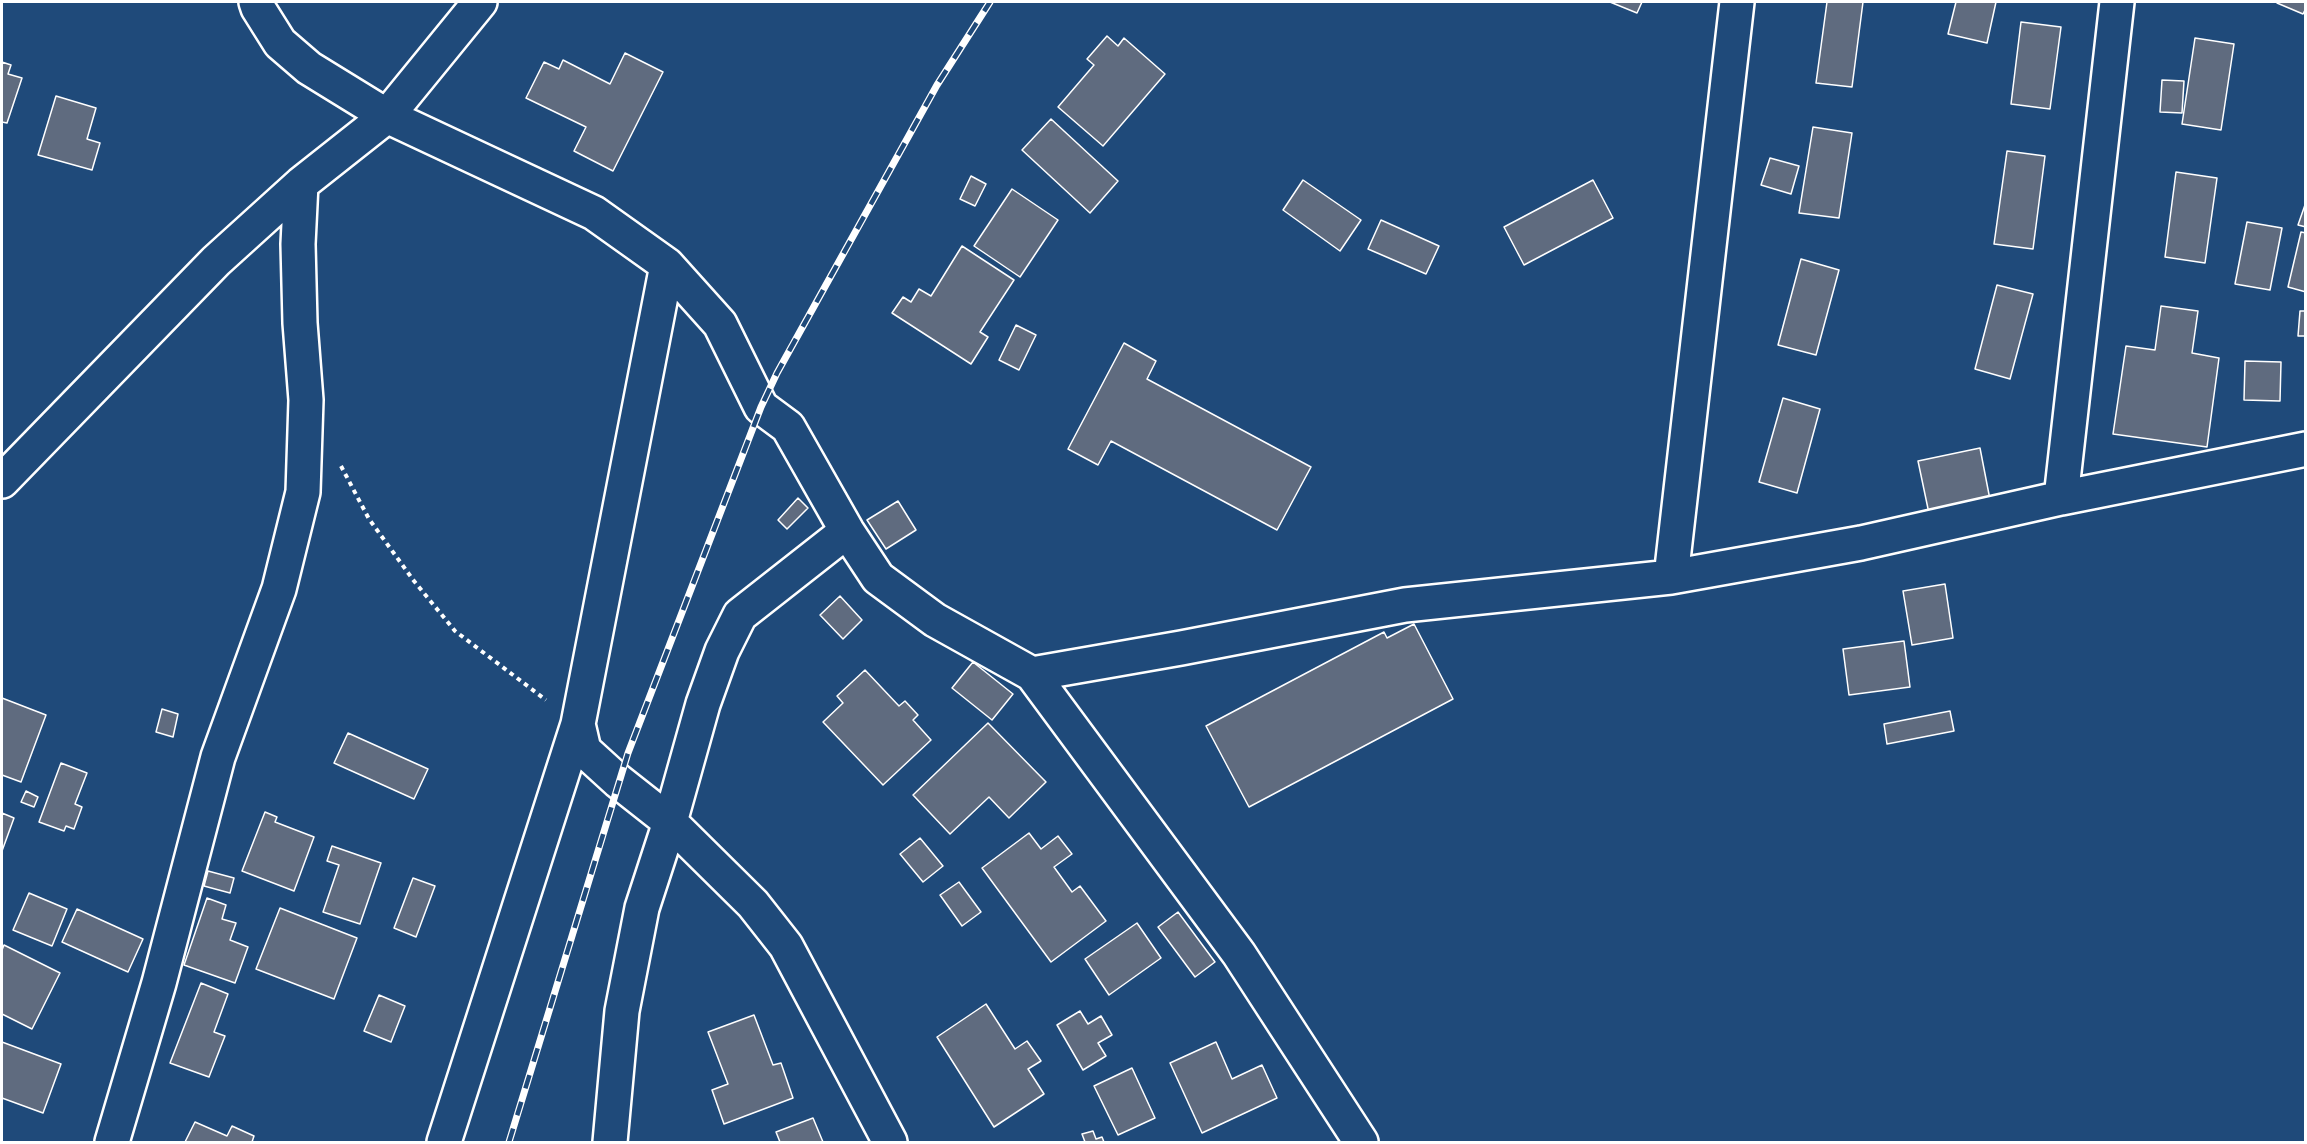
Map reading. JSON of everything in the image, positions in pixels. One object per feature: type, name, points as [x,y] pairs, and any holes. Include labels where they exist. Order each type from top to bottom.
[{"type":"street","points":[[256,2],[280,43],[309,68],[387,116],[594,213],[667,265],[720,324],[761,407],[788,427],[878,578],[935,620],[1032,674],[1239,954],[1362,1143]]},
{"type":"street","points":[[2,481],[216,261],[301,184],[387,116],[480,2]]},
{"type":"street","points":[[1671,577],[1737,2]]},
{"type":"street","points":[[2061,498],[2117,2]]},
{"type":"street","points":[[112,1143],[159,983],[218,757],[279,589],[303,492],[306,400],[300,322],[298,244],[301,184]]},
{"type":"street","points":[[444,1143],[578,724],[667,265]]},
{"type":"street","points":[[1032,674],[1405,605],[1671,577],[1861,543],[2061,498],[2306,449]]},
{"type":"street","points":[[610,1143],[622,1011],[642,908],[670,822],[703,704],[722,651],[740,615],[848,531]]},
{"type":"street","points":[[578,724],[584,750],[618,781],[670,822],[753,904],[786,946],[890,1143]]},
{"type":"path","points":[[338,459],[369,519],[414,581],[455,631],[578,724]]},
{"type":"building","points":[[1610,2],[1642,2],[1637,13]]},
{"type":"building","points":[[1827,2],[1863,2],[1852,87],[1816,83]]},
{"type":"building","points":[[1956,2],[1996,2],[1987,43],[1948,34]]},
{"type":"building","points":[[2278,2],[2306,2],[2306,8],[2303,14]]},
{"type":"building","points":[[2021,22],[2061,27],[2050,109],[2011,104]]},
{"type":"building","points":[[1107,36],[1118,46],[1124,38],[1165,74],[1103,146],[1058,107],[1094,65],[1087,59]]},
{"type":"building","points":[[2195,38],[2234,44],[2221,130],[2182,124]]},
{"type":"building","points":[[625,53],[663,72],[613,171],[574,151],[586,127],[526,98],[544,62],[559,69],[563,60],[610,84]]},
{"type":"building","points":[[2,62],[11,65],[8,74],[22,78],[7,123],[2,122]]},
{"type":"building","points":[[2162,80],[2184,81],[2182,113],[2160,112]]},
{"type":"building","points":[[56,96],[96,108],[87,139],[100,143],[92,170],[38,155]]},
{"type":"building","points":[[1051,119],[1118,181],[1090,213],[1022,150]]},
{"type":"building","points":[[1813,127],[1852,133],[1839,218],[1799,213]]},
{"type":"building","points":[[2007,151],[2045,156],[2033,249],[1994,244]]},
{"type":"building","points":[[1770,158],[1799,166],[1791,194],[1761,185]]},
{"type":"building","points":[[2176,172],[2217,178],[2205,263],[2165,257]]},
{"type":"building","points":[[971,176],[986,184],[975,206],[960,199]]},
{"type":"building","points":[[1303,180],[1361,220],[1340,251],[1283,210]]},
{"type":"building","points":[[1593,180],[1613,218],[1524,265],[1504,227]]},
{"type":"building","points":[[1012,189],[1058,220],[1020,277],[974,246]]},
{"type":"building","points":[[2306,202],[2306,227],[2298,225]]},
{"type":"building","points":[[1381,220],[1439,246],[1426,274],[1368,249]]},
{"type":"building","points":[[2247,222],[2282,228],[2270,290],[2235,284]]},
{"type":"building","points":[[2301,232],[2306,233],[2306,292],[2288,287]]},
{"type":"building","points":[[962,246],[1014,280],[980,332],[988,337],[971,364],[892,313],[903,297],[911,302],[919,289],[931,296]]},
{"type":"building","points":[[1801,259],[1839,270],[1816,355],[1778,345]]},
{"type":"building","points":[[1997,285],[2033,294],[2010,379],[1975,369]]},
{"type":"building","points":[[2161,306],[2198,311],[2192,353],[2219,358],[2207,447],[2113,434],[2126,346],[2155,350]]},
{"type":"building","points":[[2300,311],[2306,311],[2306,336],[2298,336]]},
{"type":"building","points":[[1016,325],[1036,335],[1019,370],[999,360]]},
{"type":"building","points":[[1124,343],[1156,361],[1147,379],[1311,467],[1277,530],[1111,441],[1098,465],[1068,449]]},
{"type":"building","points":[[2245,361],[2281,362],[2280,401],[2244,400]]},
{"type":"building","points":[[1783,398],[1820,409],[1797,493],[1759,482]]},
{"type":"building","points":[[1980,448],[1992,510],[1931,523],[1918,461]]},
{"type":"building","points":[[798,498],[808,508],[787,529],[778,520]]},
{"type":"building","points":[[898,501],[916,530],[886,549],[867,520]]},
{"type":"building","points":[[1945,584],[1953,638],[1912,645],[1903,591]]},
{"type":"building","points":[[840,596],[862,620],[843,639],[820,615]]},
{"type":"building","points":[[1414,624],[1453,699],[1249,807],[1206,726],[1384,632],[1387,638]]},
{"type":"building","points":[[1904,641],[1910,687],[1849,695],[1843,649]]},
{"type":"building","points":[[973,662],[1013,694],[992,720],[952,688]]},
{"type":"building","points":[[865,670],[899,706],[905,701],[918,715],[913,720],[931,740],[883,785],[823,722],[843,703],[837,696]]},
{"type":"building","points":[[2,698],[46,715],[21,782],[2,775]]},
{"type":"building","points":[[162,709],[178,714],[173,737],[156,732]]},
{"type":"building","points":[[1950,711],[1954,731],[1887,744],[1884,724]]},
{"type":"building","points":[[988,723],[1046,782],[1009,818],[989,797],[950,834],[913,795]]},
{"type":"building","points":[[348,733],[428,769],[414,799],[334,763]]},
{"type":"building","points":[[61,763],[87,773],[75,804],[82,807],[74,829],[66,826],[64,831],[39,822]]},
{"type":"building","points":[[26,791],[38,797],[34,807],[21,802]]},
{"type":"building","points":[[265,812],[277,817],[275,822],[314,837],[294,891],[242,871]]},
{"type":"building","points":[[2,813],[14,818],[2,851]]},
{"type":"building","points":[[1029,833],[1041,849],[1058,836],[1072,854],[1054,867],[1072,892],[1080,886],[1106,921],[1051,962],[982,868]]},
{"type":"building","points":[[920,838],[943,866],[923,882],[900,854]]},
{"type":"building","points":[[332,846],[381,863],[360,924],[323,912],[339,865],[327,861]]},
{"type":"building","points":[[208,871],[234,878],[230,893],[204,886]]},
{"type":"building","points":[[413,878],[435,886],[416,937],[394,928]]},
{"type":"building","points":[[959,882],[981,912],[962,926],[940,895]]},
{"type":"building","points":[[29,893],[67,909],[52,946],[13,930]]},
{"type":"building","points":[[207,898],[226,905],[222,919],[236,923],[230,940],[248,947],[235,983],[184,965]]},
{"type":"building","points":[[280,908],[357,938],[334,999],[256,969]]},
{"type":"building","points":[[77,909],[143,939],[128,972],[62,942]]},
{"type":"building","points":[[1178,912],[1215,962],[1195,977],[1158,927]]},
{"type":"building","points":[[1137,923],[1161,958],[1109,995],[1085,959]]},
{"type":"building","points":[[4,945],[60,973],[32,1029],[2,1014],[2,950]]},
{"type":"building","points":[[201,983],[228,994],[214,1032],[225,1036],[209,1077],[170,1063]]},
{"type":"building","points":[[379,995],[405,1006],[391,1042],[364,1031]]},
{"type":"building","points":[[986,1004],[1015,1049],[1027,1041],[1041,1061],[1028,1069],[1044,1094],[994,1127],[937,1037]]},
{"type":"building","points":[[1080,1011],[1088,1024],[1101,1016],[1112,1035],[1098,1043],[1106,1056],[1083,1070],[1057,1025]]},
{"type":"building","points":[[754,1015],[773,1065],[781,1063],[793,1098],[724,1124],[712,1090],[728,1084],[708,1032]]},
{"type":"building","points":[[2,1042],[61,1064],[43,1113],[2,1098]]},
{"type":"building","points":[[1216,1042],[1232,1079],[1262,1065],[1277,1098],[1202,1133],[1170,1063]]},
{"type":"building","points":[[1132,1068],[1155,1118],[1118,1135],[1094,1086]]},
{"type":"building","points":[[813,1118],[823,1142],[780,1142],[776,1132]]},
{"type":"building","points":[[195,1122],[227,1136],[232,1126],[254,1136],[252,1142],[185,1142]]},
{"type":"building","points":[[1093,1131],[1096,1139],[1102,1137],[1104,1142],[1085,1142],[1082,1134]]},
{"type":"railway","points":[[509,1142],[628,753],[761,407],[777,373],[937,85],[990,2]]}]
